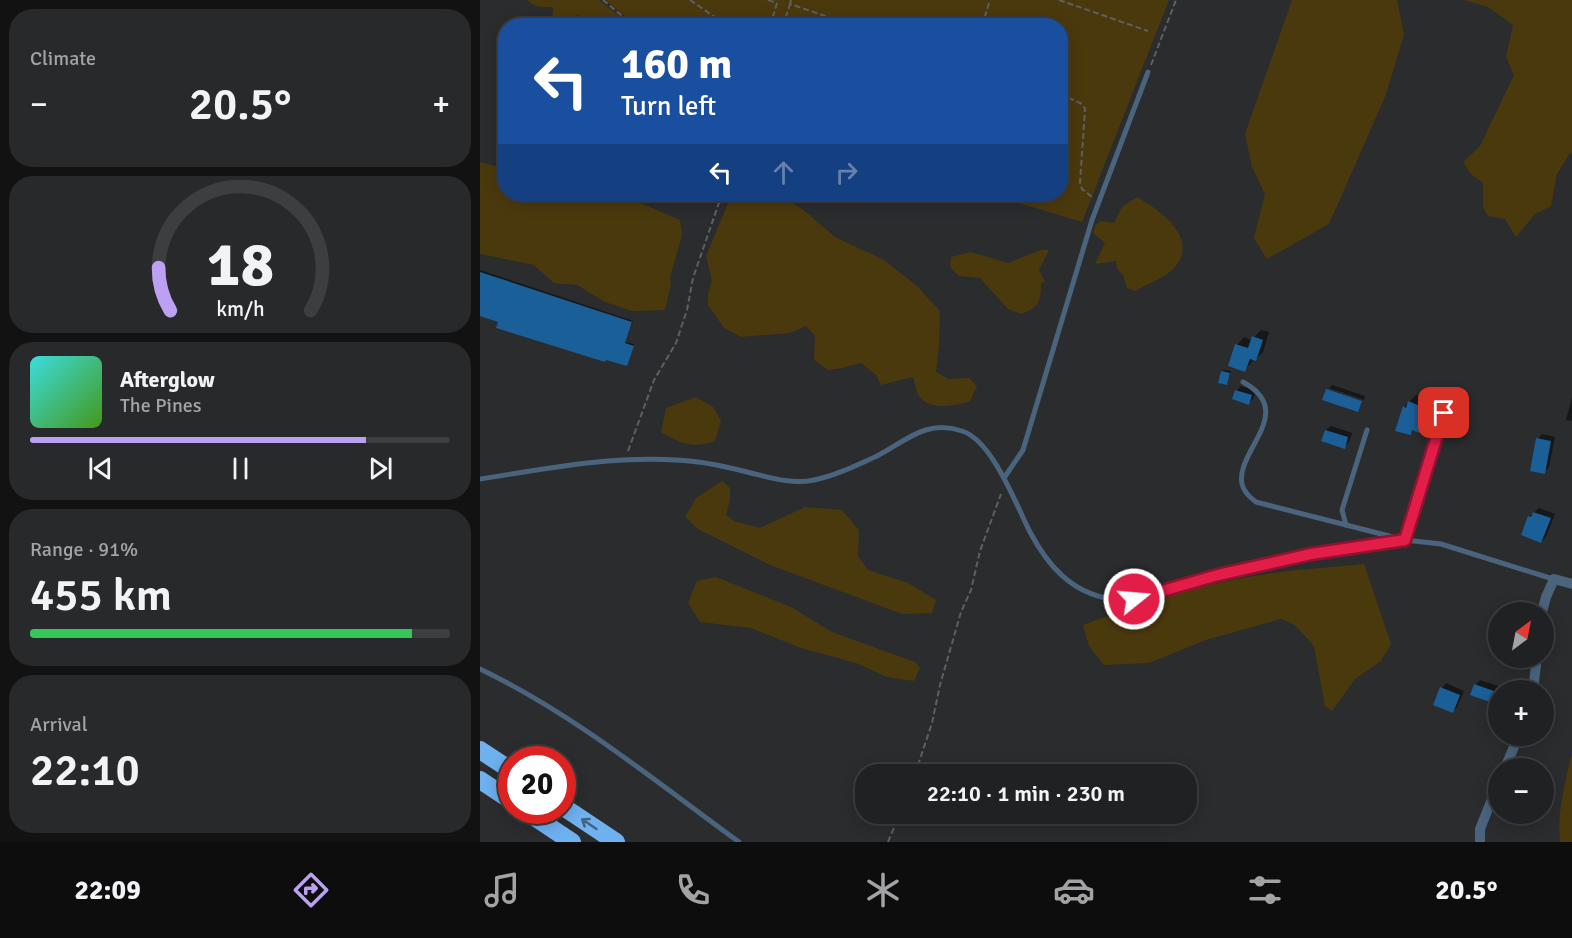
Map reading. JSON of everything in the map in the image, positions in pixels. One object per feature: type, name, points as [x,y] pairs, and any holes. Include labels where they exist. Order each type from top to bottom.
[{"type":"highway","points":[[480,750],[498,762]]},
{"type":"highway","points":[[480,780],[498,792]]},
{"type":"highway","points":[[576,815],[616,842]]},
{"type":"highway","points":[[545,824],[572,842]]},
{"type":"street","points":[[1545,602],[1554,579],[1572,584]]},
{"type":"street","points":[[1480,842],[1480,829],[1488,809]]},
{"type":"lane","points":[[1004,478],[1023,450],[1099,201],[1148,72]]},
{"type":"lane","points":[[1243,381],[1262,397],[1264,415],[1263,429],[1242,471],[1242,483],[1246,493],[1256,502],[1405,540],[1442,544],[1554,579]]},
{"type":"lane","points":[[1405,540],[1444,413]]},
{"type":"lane","points":[[480,479],[624,459],[678,460],[722,466],[788,481],[812,481],[877,455],[920,430],[942,426],[965,431],[980,442],[1004,478],[1042,555],[1058,573],[1077,587],[1113,600],[1134,599],[1218,575],[1311,554],[1405,540]]},
{"type":"lane","points":[[1346,525],[1342,510],[1367,430]]},
{"type":"lane","points":[[480,669],[537,699],[577,725],[739,842]]},
{"type":"path","points":[[603,0],[624,18]]},
{"type":"path","points":[[690,0],[716,18]]},
{"type":"path","points":[[768,0],[778,1],[773,18]]},
{"type":"path","points":[[984,18],[990,0]]},
{"type":"path","points":[[1059,0],[1068,1],[1148,31]]},
{"type":"path","points":[[1148,72],[1176,0]]},
{"type":"path","points":[[786,18],[791,2],[834,18]]},
{"type":"path","points":[[1068,98],[1082,104],[1085,109],[1080,183],[1082,189],[1099,201]]},
{"type":"path","points":[[624,459],[654,380],[676,343],[687,310],[693,278],[720,201]]},
{"type":"path","points":[[918,764],[932,723],[940,685],[962,612],[971,590],[980,551],[1001,495],[1004,478]]},
{"type":"path","points":[[888,842],[895,824]]},
{"type":"shaded area","points":[[527,0],[599,0],[622,18],[587,18],[577,15],[571,18],[554,18],[552,16],[554,9],[551,7],[532,4]]},
{"type":"shaded area","points":[[605,0],[1169,0],[1082,222],[1013,201],[1068,201],[1068,18],[627,18]]},
{"type":"shaded area","points":[[1292,0],[1397,0],[1404,35],[1385,97],[1329,224],[1267,259],[1254,238],[1265,194],[1252,167],[1245,134]]},
{"type":"shaded area","points":[[1464,0],[1572,0],[1572,154],[1570,153],[1557,174],[1551,206],[1535,214],[1516,237],[1505,219],[1488,216],[1483,207],[1483,183],[1471,174],[1463,162],[1480,146],[1514,75],[1506,57],[1513,25],[1488,7]]},
{"type":"shaded area","points":[[480,162],[498,167],[498,201],[630,201],[680,220],[682,235],[670,278],[671,284],[665,310],[632,311],[605,302],[577,285],[554,283],[534,265],[480,254]]},
{"type":"shaded area","points":[[1137,197],[1166,218],[1180,237],[1183,247],[1181,258],[1173,269],[1165,276],[1136,291],[1127,288],[1123,275],[1117,269],[1116,261],[1095,264],[1105,243],[1093,233],[1095,225],[1101,221],[1114,223],[1122,207]]},
{"type":"shaded area","points":[[729,201],[790,201],[835,237],[884,260],[917,286],[940,311],[936,372],[949,379],[969,378],[977,386],[970,401],[950,406],[929,404],[919,396],[913,377],[881,385],[876,375],[861,363],[828,370],[814,360],[815,336],[806,326],[790,333],[741,337],[724,328],[708,305],[708,294],[712,281],[706,256]]},
{"type":"shaded area","points":[[1041,250],[1049,250],[1039,270],[1045,282],[1041,283],[1038,303],[1021,314],[1008,309],[980,278],[959,276],[950,267],[951,257],[971,252],[1008,263]]},
{"type":"shaded area","points":[[696,397],[713,407],[721,421],[715,441],[700,445],[687,444],[661,432],[666,408]]},
{"type":"shaded area","points":[[722,481],[730,488],[726,515],[734,521],[760,528],[805,507],[842,510],[859,530],[858,556],[868,570],[908,583],[936,600],[932,613],[902,614],[770,565],[698,529],[685,517],[696,498]]},
{"type":"shaded area","points":[[1364,564],[1391,644],[1381,661],[1355,679],[1332,711],[1325,706],[1314,646],[1295,625],[1281,619],[1206,640],[1149,663],[1104,665],[1089,646],[1083,625],[1167,596],[1237,579]]},
{"type":"shaded area","points":[[716,577],[791,607],[832,632],[915,662],[920,668],[914,681],[887,677],[856,663],[801,648],[751,628],[700,622],[688,603],[697,581]]},
{"type":"shaded area","points":[[1572,753],[1572,842],[1560,842],[1561,808]]},
{"type":"building","points":[[480,272],[632,322],[625,343],[634,346],[627,366],[606,360],[605,362],[496,328],[498,322],[480,316]]},
{"type":"building","points":[[1252,336],[1263,340],[1256,361],[1250,359],[1245,372],[1228,366],[1235,344],[1248,348]]},
{"type":"building","points":[[1221,371],[1230,373],[1227,385],[1218,383]]},
{"type":"building","points":[[1326,389],[1362,401],[1358,412],[1322,400]]},
{"type":"building","points":[[1235,390],[1252,395],[1249,405],[1232,399]]},
{"type":"building","points":[[1408,401],[1423,407],[1421,412],[1426,414],[1423,431],[1419,433],[1412,430],[1411,435],[1395,431],[1403,406],[1406,408]]},
{"type":"building","points":[[1325,430],[1348,437],[1345,449],[1321,441]]},
{"type":"building","points":[[1536,438],[1551,441],[1545,474],[1530,471]]},
{"type":"building","points":[[1533,512],[1551,518],[1541,543],[1521,535],[1528,516],[1531,517]]},
{"type":"building","points":[[1474,684],[1488,689],[1488,701],[1470,695]]},
{"type":"building","points":[[1440,687],[1460,695],[1453,713],[1433,705]]},
{"type":"route","points":[[1134,599],[1218,575],[1311,554],[1405,540],[1444,413]]}]
